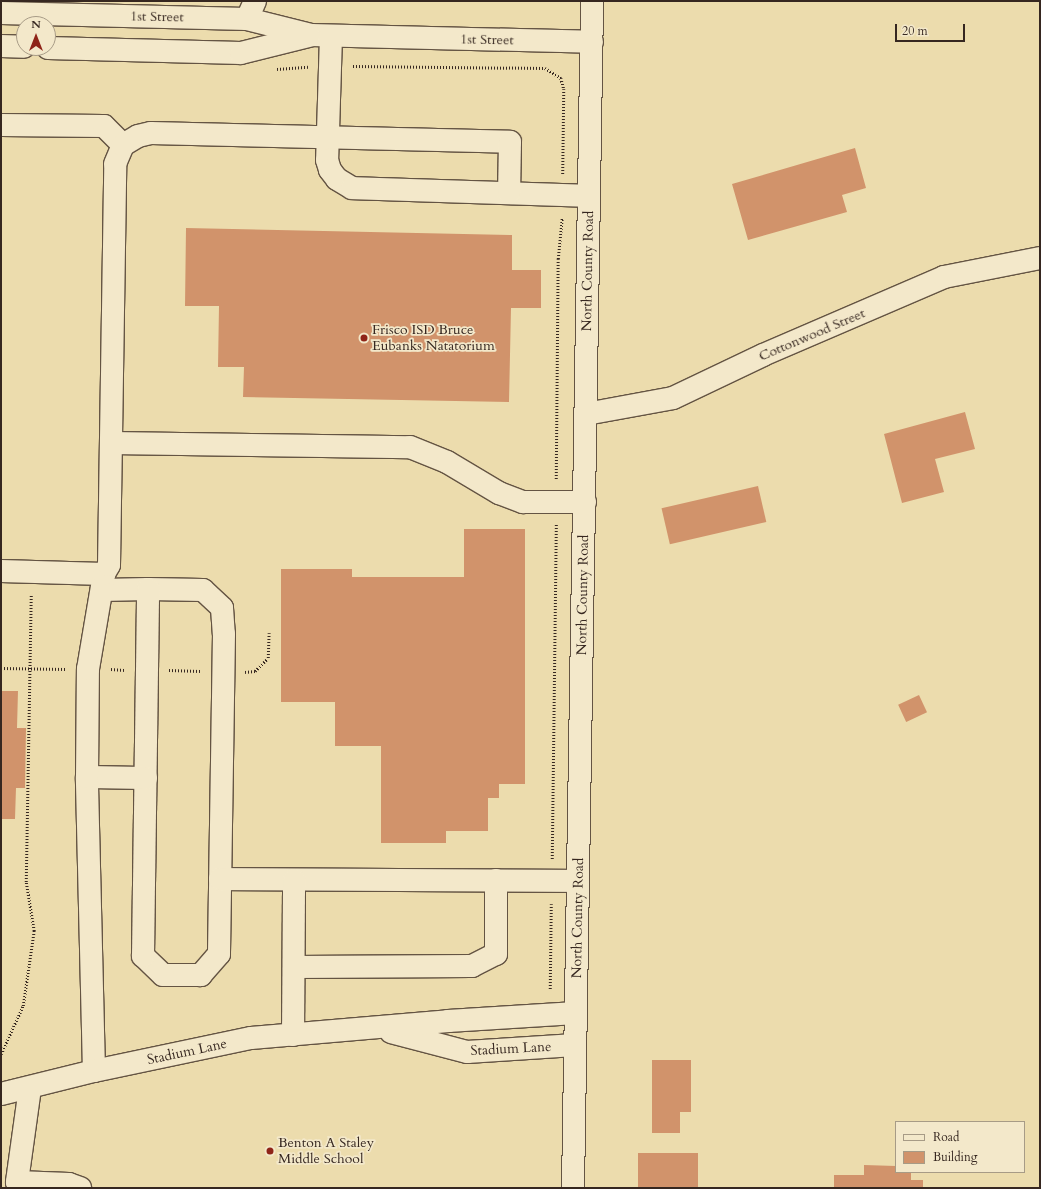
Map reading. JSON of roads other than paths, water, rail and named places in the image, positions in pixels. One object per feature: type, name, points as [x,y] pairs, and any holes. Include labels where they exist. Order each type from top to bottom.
[{"type":"street","name":"North County Road","points":[[573,1188],[592,1]]},
{"type":"street","name":"1st Street","points":[[1,13],[251,10],[321,36]]},
{"type":"street","name":"1st Street","points":[[56,48],[241,53],[321,36],[592,42]]},
{"type":"street","points":[[321,36],[330,66],[327,160],[330,170],[337,180],[352,188],[590,196]]},
{"type":"street","points":[[1,46],[16,47]]},
{"type":"street","points":[[1,125],[104,126],[124,145]]},
{"type":"street","points":[[94,1071],[87,777],[88,669],[103,582],[109,565],[115,164],[124,145],[138,136],[151,133],[510,142],[509,193]]},
{"type":"street","name":"Cottonwood Street","points":[[586,414],[673,398],[763,355],[944,277],[1040,258]]},
{"type":"street","points":[[111,443],[410,447],[447,462],[499,493],[523,502],[585,502]]},
{"type":"street","points":[[1,572],[103,582],[148,590],[203,590],[222,608],[224,634],[220,954],[200,975],[163,975],[143,956],[148,590]]},
{"type":"street","points":[[87,777],[146,778]]},
{"type":"street","points":[[220,879],[578,881]]},
{"type":"street","points":[[293,1035],[294,880]]},
{"type":"street","points":[[294,967],[472,966],[496,954],[496,880]]},
{"type":"street","name":"Stadium Lane","points":[[1,1094],[94,1071],[251,1038],[456,1021],[576,1014]]},
{"type":"street","name":"Stadium Lane","points":[[377,1028],[467,1052],[575,1045]]},
{"type":"street","points":[[30,1088],[17,1182],[69,1184],[80,1188]]},
{"type":"place","name":"Frisco ISD Bruce Eubanks Natatorium","points":[[364,338]]},
{"type":"place","name":"Benton A Staley Middle School","points":[[270,1151]]}]
